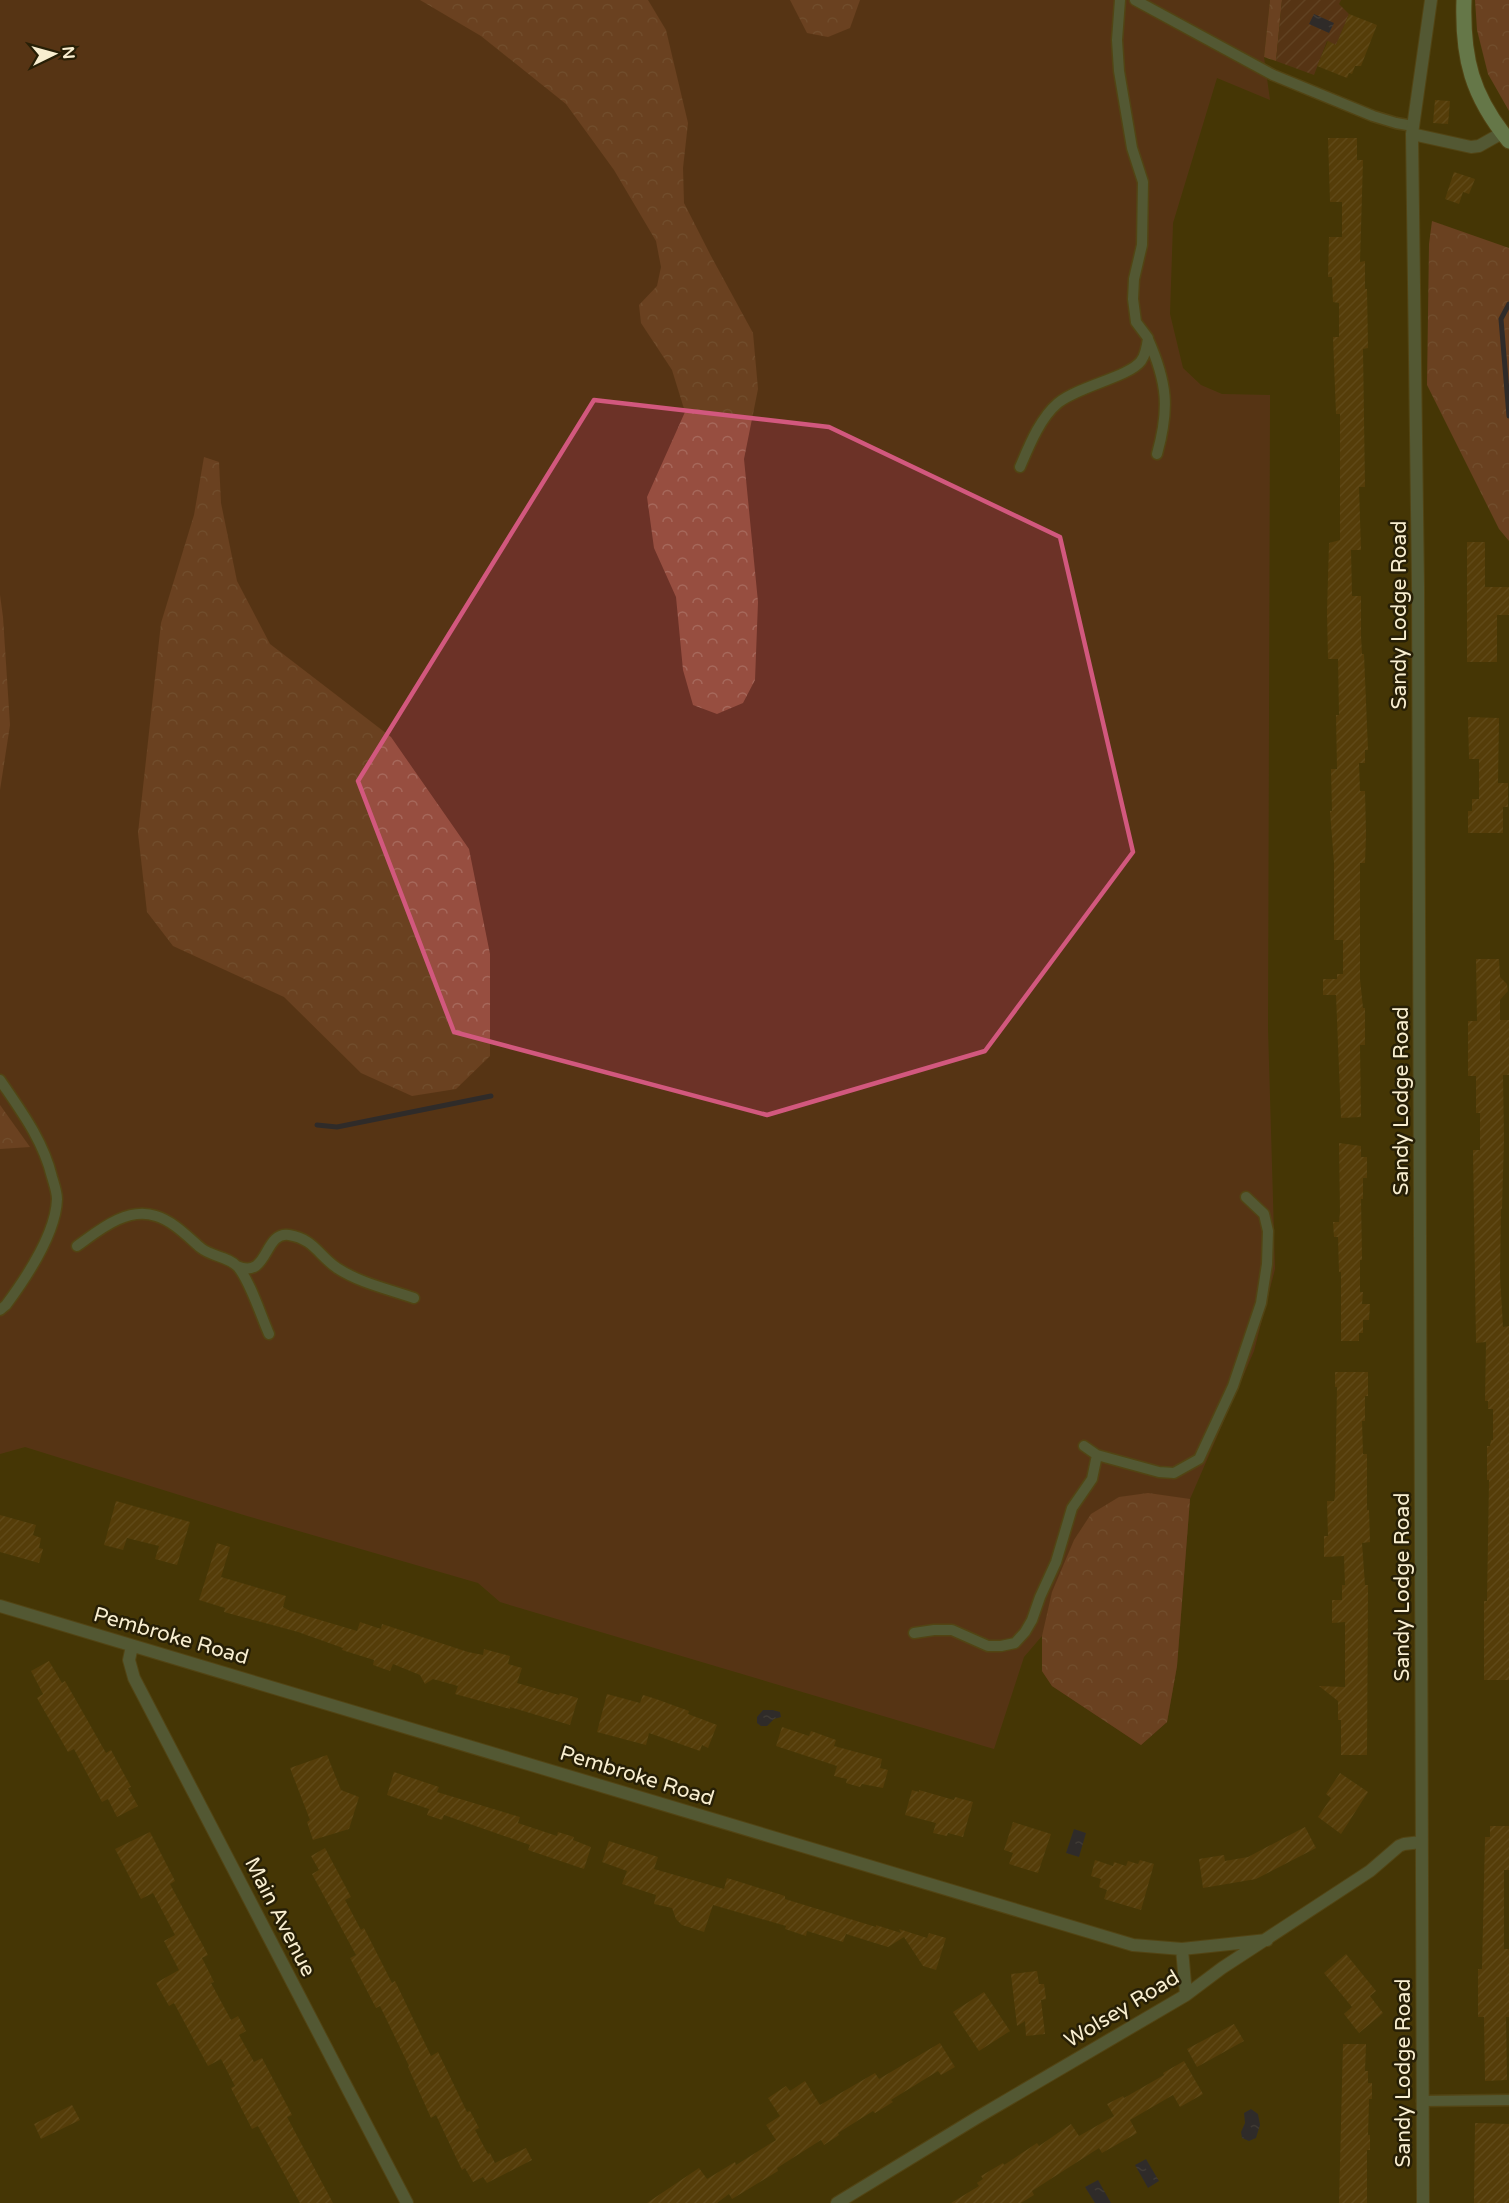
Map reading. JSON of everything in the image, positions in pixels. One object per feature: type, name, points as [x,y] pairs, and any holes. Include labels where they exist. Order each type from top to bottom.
[{"type":"main road","points":[[1464,0],[1463,24],[1469,70],[1482,102],[1506,137]]},
{"type":"street","name":"Sandy Lodge Road","points":[[1423,2203],[1418,598],[1413,130],[1431,0]]},
{"type":"street","points":[[1413,130],[1471,147],[1506,137]]},
{"type":"street","name":"Pembroke Road","points":[[0,1606],[1132,1945],[1182,1949],[1267,1940]]},
{"type":"street","name":"Main Avenue","points":[[132,1646],[129,1660],[134,1678],[406,2203]]},
{"type":"street","name":"Wolsey Road","points":[[837,2203],[978,2116],[1186,1995],[1370,1871],[1399,1846],[1421,1842]]},
{"type":"street","points":[[1182,1949],[1186,1995]]},
{"type":"lane","points":[[1120,0],[1117,40],[1119,71],[1132,148],[1143,182],[1142,245],[1134,279],[1133,299],[1136,322],[1148,338],[1160,365],[1165,392],[1163,425],[1156,454]]},
{"type":"lane","points":[[1135,0],[1273,75],[1413,130]]},
{"type":"lane","points":[[1020,467],[1040,428],[1056,404],[1073,393],[1126,372],[1141,362],[1148,338]]},
{"type":"lane","points":[[0,1080],[37,1135],[48,1161],[57,1196],[56,1214],[34,1265],[0,1310]]},
{"type":"lane","points":[[1084,1446],[1097,1455],[1159,1472],[1174,1473],[1198,1459],[1233,1386],[1261,1303],[1267,1264],[1268,1232],[1264,1214],[1246,1197]]},
{"type":"lane","points":[[76,1246],[114,1221],[134,1215],[156,1216],[177,1228],[209,1254],[224,1258],[245,1270],[260,1263],[274,1238],[287,1234],[302,1238],[316,1246],[336,1267],[351,1275],[367,1283],[414,1298]]},
{"type":"lane","points":[[237,1266],[269,1334]]},
{"type":"lane","points":[[914,1633],[934,1629],[952,1630],[988,1646],[1001,1647],[1015,1643],[1032,1620],[1056,1563],[1072,1508],[1092,1479],[1097,1455]]},
{"type":"lane","points":[[1422,2101],[1509,2100]]},
{"type":"highlighted area","points":[[594,400],[829,427],[1060,537],[1133,852],[985,1051],[767,1115],[454,1032],[358,781]]},
{"type":"shaded area","points":[[0,0],[1270,0],[1264,57],[1270,100],[1217,78],[1173,223],[1170,314],[1183,368],[1201,385],[1222,394],[1270,395],[1268,1029],[1275,1269],[1254,1351],[1190,1499],[1177,1666],[1167,1722],[1141,1745],[1052,1686],[1042,1671],[1042,1636],[1024,1657],[994,1749],[500,1602],[478,1583],[247,1516],[25,1447],[0,1454]]},
{"type":"shaded area","points":[[1282,0],[1341,0],[1339,4],[1349,14],[1336,45],[1327,41],[1314,75],[1276,61]]},
{"type":"green space","points":[[420,0],[648,0],[666,30],[688,123],[683,168],[684,203],[753,333],[758,389],[744,459],[758,602],[755,680],[743,703],[717,714],[693,705],[683,670],[676,597],[654,548],[647,497],[685,412],[672,370],[641,323],[639,305],[657,286],[661,267],[656,241],[614,170],[566,104],[481,36]]},
{"type":"green space","points":[[790,0],[860,0],[850,28],[828,37],[807,33]]},
{"type":"green space","points":[[1270,0],[1282,0],[1276,61],[1264,57]]},
{"type":"green space","points":[[1475,0],[1509,0],[1509,111],[1488,74],[1477,30]]},
{"type":"green space","points":[[1432,221],[1509,248],[1509,541],[1499,529],[1427,385],[1429,244]]},
{"type":"green space","points":[[204,457],[219,462],[221,503],[237,581],[270,644],[391,737],[469,849],[490,954],[490,1056],[456,1089],[412,1096],[361,1073],[284,997],[173,946],[147,912],[138,833],[161,623],[194,515]]},
{"type":"green space","points":[[0,595],[10,725],[0,790]]},
{"type":"green space","points":[[0,1105],[30,1147],[0,1149]]},
{"type":"green space","points":[[1148,1493],[1190,1499],[1177,1666],[1167,1722],[1141,1745],[1052,1686],[1042,1671],[1042,1636],[1052,1592],[1074,1540],[1091,1514],[1119,1497]]},
{"type":"water","points":[[1314,14],[1334,23],[1329,33],[1309,24]]},
{"type":"water","points":[[763,1710],[780,1712],[781,1717],[774,1719],[767,1726],[761,1726],[757,1723],[757,1717]]},
{"type":"water","points":[[1074,1829],[1086,1833],[1079,1857],[1066,1853]]},
{"type":"water","points":[[1251,2109],[1258,2114],[1260,2125],[1256,2138],[1249,2141],[1242,2138],[1241,2132],[1245,2123],[1244,2113]]},
{"type":"water","points":[[1146,2159],[1159,2181],[1148,2188],[1135,2165]]},
{"type":"water","points":[[1098,2180],[1111,2203],[1095,2203],[1085,2187]]},
{"type":"building","points":[[1349,14],[1377,25],[1361,66],[1355,66],[1352,74],[1349,73],[1347,78],[1317,66],[1328,41],[1336,45]]},
{"type":"building","points":[[1435,100],[1450,101],[1448,124],[1433,123]]},
{"type":"building","points":[[1328,138],[1357,138],[1357,160],[1363,160],[1360,262],[1365,261],[1368,348],[1363,349],[1365,487],[1359,487],[1361,550],[1351,550],[1352,596],[1361,596],[1361,636],[1362,654],[1364,654],[1368,750],[1365,750],[1365,763],[1359,763],[1360,791],[1365,791],[1366,834],[1365,863],[1360,863],[1360,979],[1363,1008],[1365,1008],[1365,1045],[1360,1045],[1361,1117],[1341,1118],[1336,995],[1323,995],[1323,979],[1337,979],[1337,974],[1343,974],[1343,940],[1334,940],[1334,863],[1330,811],[1332,811],[1331,769],[1337,769],[1338,659],[1328,659],[1327,612],[1329,543],[1340,540],[1340,414],[1336,414],[1333,337],[1339,337],[1339,303],[1333,302],[1332,277],[1328,277],[1329,237],[1342,237],[1342,202],[1330,202]]},
{"type":"building","points":[[1454,172],[1475,179],[1469,194],[1463,192],[1459,204],[1445,199]]},
{"type":"building","points":[[1467,542],[1485,542],[1485,587],[1509,587],[1509,615],[1497,615],[1497,662],[1467,662]]},
{"type":"building","points":[[1468,717],[1499,718],[1498,783],[1508,783],[1508,807],[1503,807],[1503,833],[1468,833],[1468,811],[1472,811],[1472,799],[1479,799],[1479,759],[1469,759]]},
{"type":"building","points":[[1476,959],[1499,959],[1500,977],[1507,984],[1508,991],[1500,1000],[1500,1020],[1509,1020],[1509,1075],[1503,1075],[1504,1139],[1500,1276],[1503,1327],[1509,1326],[1509,1680],[1484,1680],[1484,1601],[1487,1601],[1489,1480],[1487,1480],[1487,1446],[1490,1446],[1493,1440],[1493,1409],[1488,1409],[1488,1401],[1485,1401],[1486,1342],[1476,1343],[1473,1150],[1480,1150],[1480,1113],[1476,1113],[1476,1076],[1468,1076],[1468,1021],[1477,1021]]},
{"type":"building","points":[[1339,1143],[1361,1146],[1361,1157],[1367,1157],[1367,1178],[1363,1178],[1363,1199],[1361,1199],[1360,1292],[1363,1292],[1362,1304],[1370,1304],[1369,1320],[1363,1320],[1363,1333],[1359,1333],[1359,1341],[1341,1341],[1341,1272],[1339,1272],[1338,1237],[1334,1237],[1333,1222],[1339,1222],[1340,1212]]},
{"type":"building","points":[[1335,1372],[1368,1372],[1365,1421],[1362,1421],[1363,1454],[1367,1454],[1367,1510],[1369,1510],[1370,1542],[1362,1543],[1365,1585],[1368,1585],[1367,1755],[1341,1755],[1341,1720],[1338,1720],[1338,1701],[1319,1686],[1345,1687],[1345,1622],[1332,1623],[1332,1600],[1342,1600],[1342,1585],[1345,1585],[1344,1556],[1324,1557],[1324,1536],[1328,1536],[1327,1501],[1334,1501],[1335,1496],[1337,1387],[1335,1387]]},
{"type":"building","points":[[116,1501],[190,1522],[177,1565],[155,1559],[159,1546],[127,1538],[123,1550],[104,1545]]},
{"type":"building","points":[[0,1515],[36,1525],[33,1535],[41,1538],[39,1548],[43,1549],[39,1563],[0,1552]]},
{"type":"building","points":[[217,1543],[230,1547],[221,1577],[286,1596],[283,1607],[290,1611],[357,1631],[360,1622],[381,1629],[382,1624],[468,1652],[483,1655],[484,1649],[510,1656],[508,1664],[522,1668],[517,1683],[578,1698],[570,1725],[455,1694],[458,1686],[433,1679],[425,1684],[420,1675],[393,1664],[390,1671],[373,1665],[374,1660],[342,1650],[343,1648],[298,1632],[224,1612],[225,1608],[199,1600]]},
{"type":"building","points":[[49,1661],[62,1683],[65,1681],[106,1753],[111,1750],[131,1787],[128,1788],[138,1806],[117,1817],[108,1799],[102,1802],[74,1749],[68,1752],[37,1698],[43,1694],[31,1671]]},
{"type":"building","points":[[607,1694],[640,1703],[643,1695],[689,1711],[688,1714],[717,1725],[708,1748],[702,1745],[700,1751],[649,1733],[646,1745],[597,1732]]},
{"type":"building","points":[[782,1727],[809,1736],[811,1731],[836,1740],[834,1746],[882,1759],[880,1768],[888,1770],[883,1788],[862,1784],[860,1787],[846,1783],[847,1779],[834,1776],[837,1766],[776,1746]]},
{"type":"building","points":[[327,1755],[341,1790],[359,1797],[349,1829],[313,1840],[307,1822],[310,1820],[290,1768]]},
{"type":"building","points":[[394,1772],[439,1787],[437,1792],[520,1817],[518,1823],[557,1836],[558,1832],[574,1837],[573,1840],[591,1847],[584,1869],[528,1850],[530,1845],[444,1815],[442,1820],[427,1815],[429,1809],[387,1795]]},
{"type":"building","points":[[1340,1773],[1368,1792],[1341,1834],[1318,1817],[1331,1798],[1326,1794]]},
{"type":"building","points":[[912,1790],[973,1802],[963,1837],[948,1833],[947,1836],[933,1833],[936,1823],[905,1815]]},
{"type":"building","points":[[1013,1822],[1051,1834],[1038,1873],[1009,1864],[1013,1853],[1004,1850]]},
{"type":"building","points":[[1490,1826],[1509,1826],[1509,1870],[1504,1870],[1504,1949],[1509,1949],[1509,2017],[1506,2017],[1507,2080],[1485,2081],[1484,2017],[1478,2017],[1478,1969],[1482,1969],[1485,1837],[1490,1837]]},
{"type":"building","points":[[1305,1827],[1316,1848],[1256,1879],[1203,1888],[1199,1859],[1224,1855],[1225,1861],[1248,1857]]},
{"type":"building","points":[[150,1832],[175,1881],[170,1884],[208,1955],[202,1958],[214,1982],[211,1983],[231,2020],[238,2016],[246,2031],[239,2035],[254,2062],[262,2058],[292,2115],[287,2117],[333,2203],[300,2203],[258,2126],[252,2129],[231,2088],[235,2086],[221,2059],[208,2066],[174,2003],[169,2006],[156,1983],[179,1970],[164,1941],[175,1935],[153,1893],[141,1899],[115,1849]]},
{"type":"building","points":[[609,1841],[658,1857],[654,1869],[724,1889],[727,1878],[785,1896],[785,1899],[876,1927],[876,1925],[901,1933],[899,1929],[927,1938],[929,1933],[946,1938],[936,1970],[923,1966],[904,1937],[888,1947],[846,1934],[843,1942],[807,1931],[806,1936],[785,1929],[786,1926],[713,1905],[704,1932],[682,1925],[676,1919],[672,1908],[654,1904],[656,1895],[622,1884],[627,1871],[602,1862]]},
{"type":"building","points":[[325,1848],[351,1897],[345,1900],[361,1930],[364,1928],[392,1983],[395,1981],[431,2056],[438,2052],[467,2112],[470,2111],[479,2128],[475,2130],[488,2154],[490,2153],[495,2163],[526,2148],[532,2160],[487,2183],[483,2177],[473,2182],[465,2168],[462,2170],[436,2115],[431,2118],[380,2006],[376,2008],[350,1958],[356,1955],[312,1874],[319,1870],[311,1856]]},
{"type":"building","points":[[1095,1860],[1113,1866],[1114,1862],[1126,1866],[1128,1861],[1138,1864],[1140,1860],[1154,1864],[1141,1910],[1104,1899],[1107,1890],[1099,1887],[1101,1879],[1091,1876]]},
{"type":"building","points":[[1346,1954],[1376,1991],[1370,1996],[1383,2013],[1359,2033],[1344,2014],[1352,2007],[1324,1973]]},
{"type":"building","points":[[1037,1971],[1039,1984],[1044,1984],[1046,1999],[1041,2000],[1045,2034],[1026,2036],[1025,2021],[1017,2026],[1011,1974]]},
{"type":"building","points":[[984,1992],[1010,2031],[979,2051],[953,2012]]},
{"type":"building","points":[[1234,2024],[1244,2041],[1197,2067],[1187,2049]]},
{"type":"building","points":[[940,2043],[955,2067],[941,2075],[938,2071],[891,2100],[893,2102],[875,2113],[873,2111],[838,2133],[839,2135],[824,2145],[821,2140],[777,2168],[778,2171],[732,2199],[729,2194],[717,2203],[647,2203],[699,2168],[707,2179],[735,2162],[736,2165],[776,2140],[766,2125],[780,2116],[768,2098],[786,2086],[790,2091],[805,2081],[820,2105],[875,2073],[879,2079]]},
{"type":"building","points":[[1343,2044],[1366,2044],[1365,2071],[1368,2071],[1368,2083],[1372,2083],[1372,2099],[1369,2099],[1370,2150],[1367,2150],[1367,2203],[1339,2203]]},
{"type":"building","points":[[1184,2061],[1203,2094],[1180,2107],[1173,2095],[1130,2120],[1137,2133],[1102,2153],[1099,2148],[1032,2191],[1034,2195],[1021,2203],[951,2203],[979,2186],[977,2183],[983,2179],[981,2176],[1003,2163],[1004,2165],[1037,2143],[1039,2146],[1071,2124],[1079,2136],[1114,2116],[1107,2104],[1123,2096],[1124,2098]]},
{"type":"building","points":[[72,2105],[80,2120],[41,2139],[34,2124]]},
{"type":"building","points":[[1475,2123],[1509,2124],[1509,2203],[1474,2203]]},
{"type":"waterway","points":[[1509,304],[1501,319],[1509,416]]},
{"type":"waterway","points":[[317,1125],[337,1127],[491,1096]]}]
